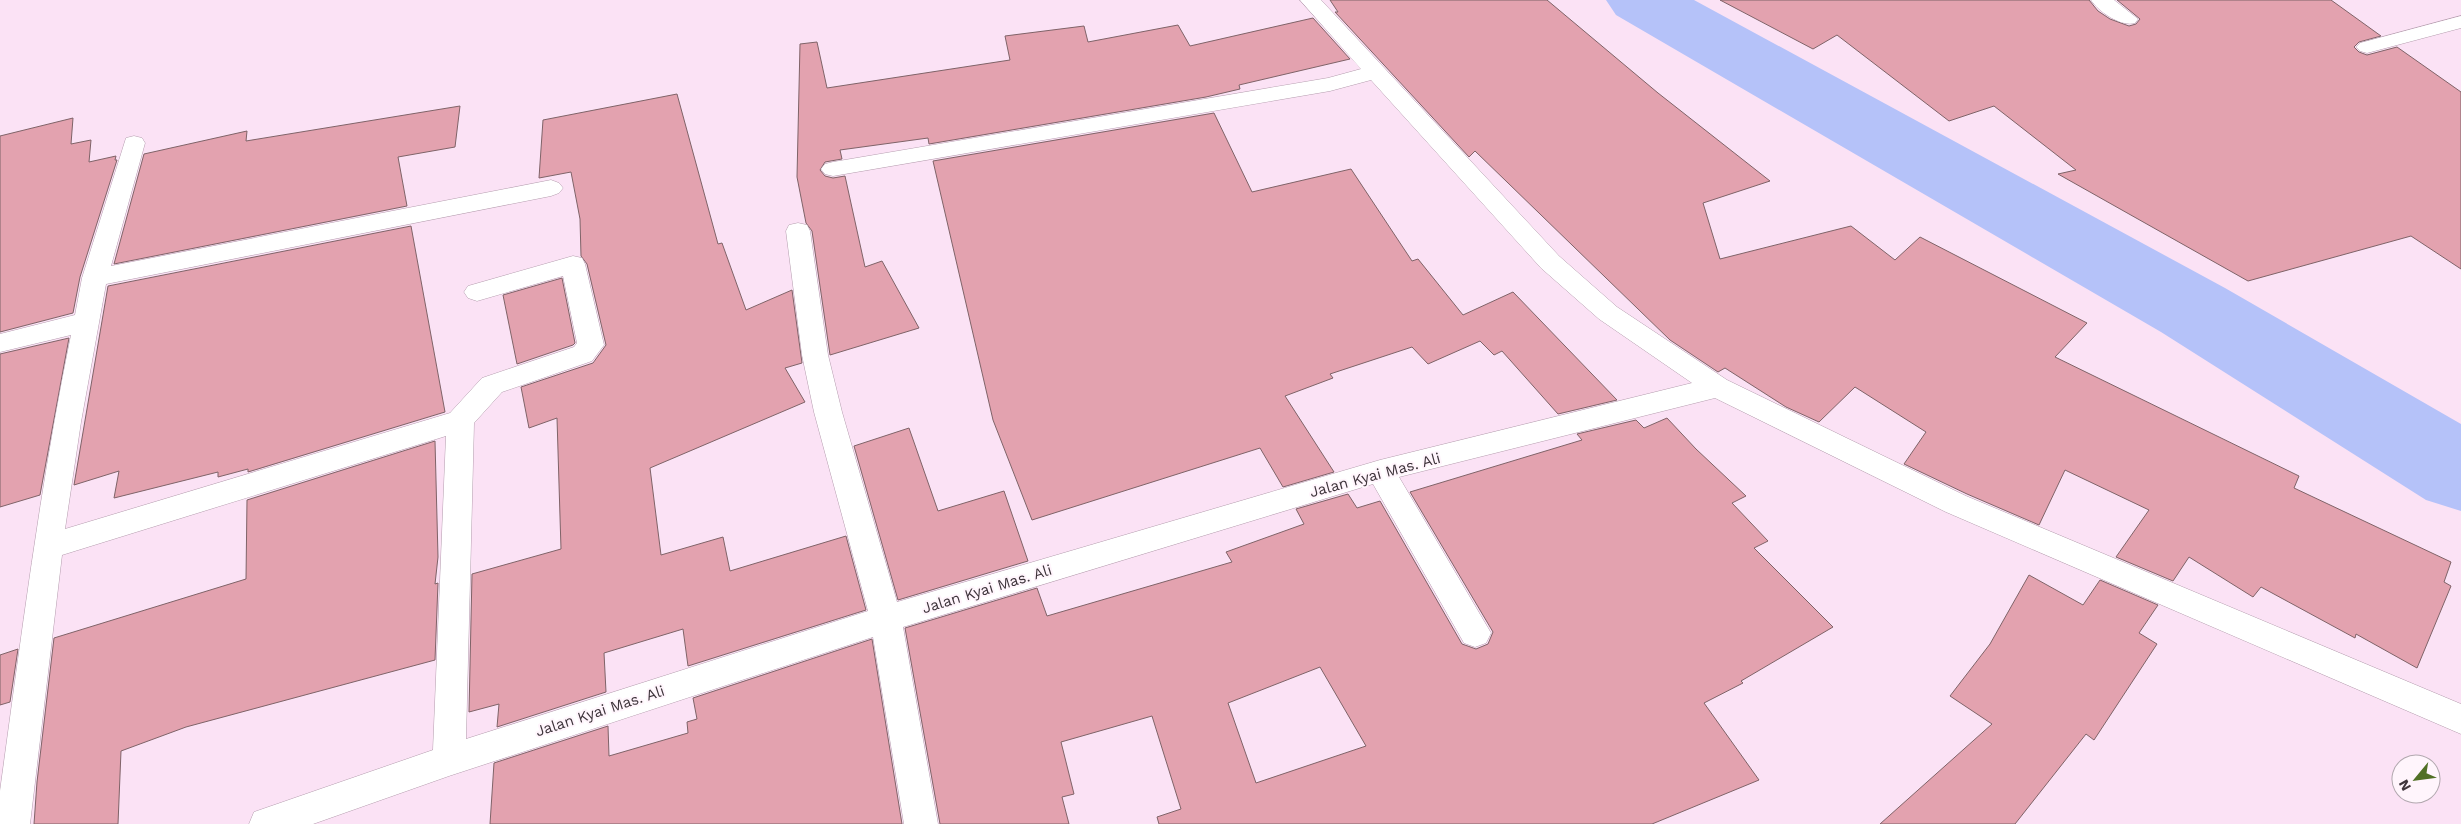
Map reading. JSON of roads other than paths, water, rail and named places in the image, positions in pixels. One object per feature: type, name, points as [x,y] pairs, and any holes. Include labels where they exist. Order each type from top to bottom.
[{"type":"street","points":[[1310,0],[1363,75],[1550,262],[1608,313],[1717,387],[1956,504],[2461,720]]},
{"type":"street","points":[[2101,0],[2128,19]]},
{"type":"street","points":[[2367,47],[2461,22]]},
{"type":"street","points":[[833,168],[1330,84],[1363,75]]},
{"type":"street","points":[[13,824],[48,547],[67,422],[95,278],[134,143]]},
{"type":"street","points":[[95,278],[551,188]]},
{"type":"street","points":[[798,231],[815,354],[828,412],[886,619],[921,824]]},
{"type":"street","points":[[48,547],[460,421],[480,396],[492,385],[583,354],[591,345],[573,264],[477,292]]},
{"type":"street","points":[[0,343],[86,322]]},
{"type":"street","name":"Jalan Kyai Mas. Ali","points":[[266,824],[448,760],[886,619],[1380,471],[1717,387]]},
{"type":"street","points":[[448,760],[460,421]]},
{"type":"street","points":[[1380,471],[1475,633]]},
{"type":"waterway","points":[[1641,0],[2193,310],[2461,472]]}]
